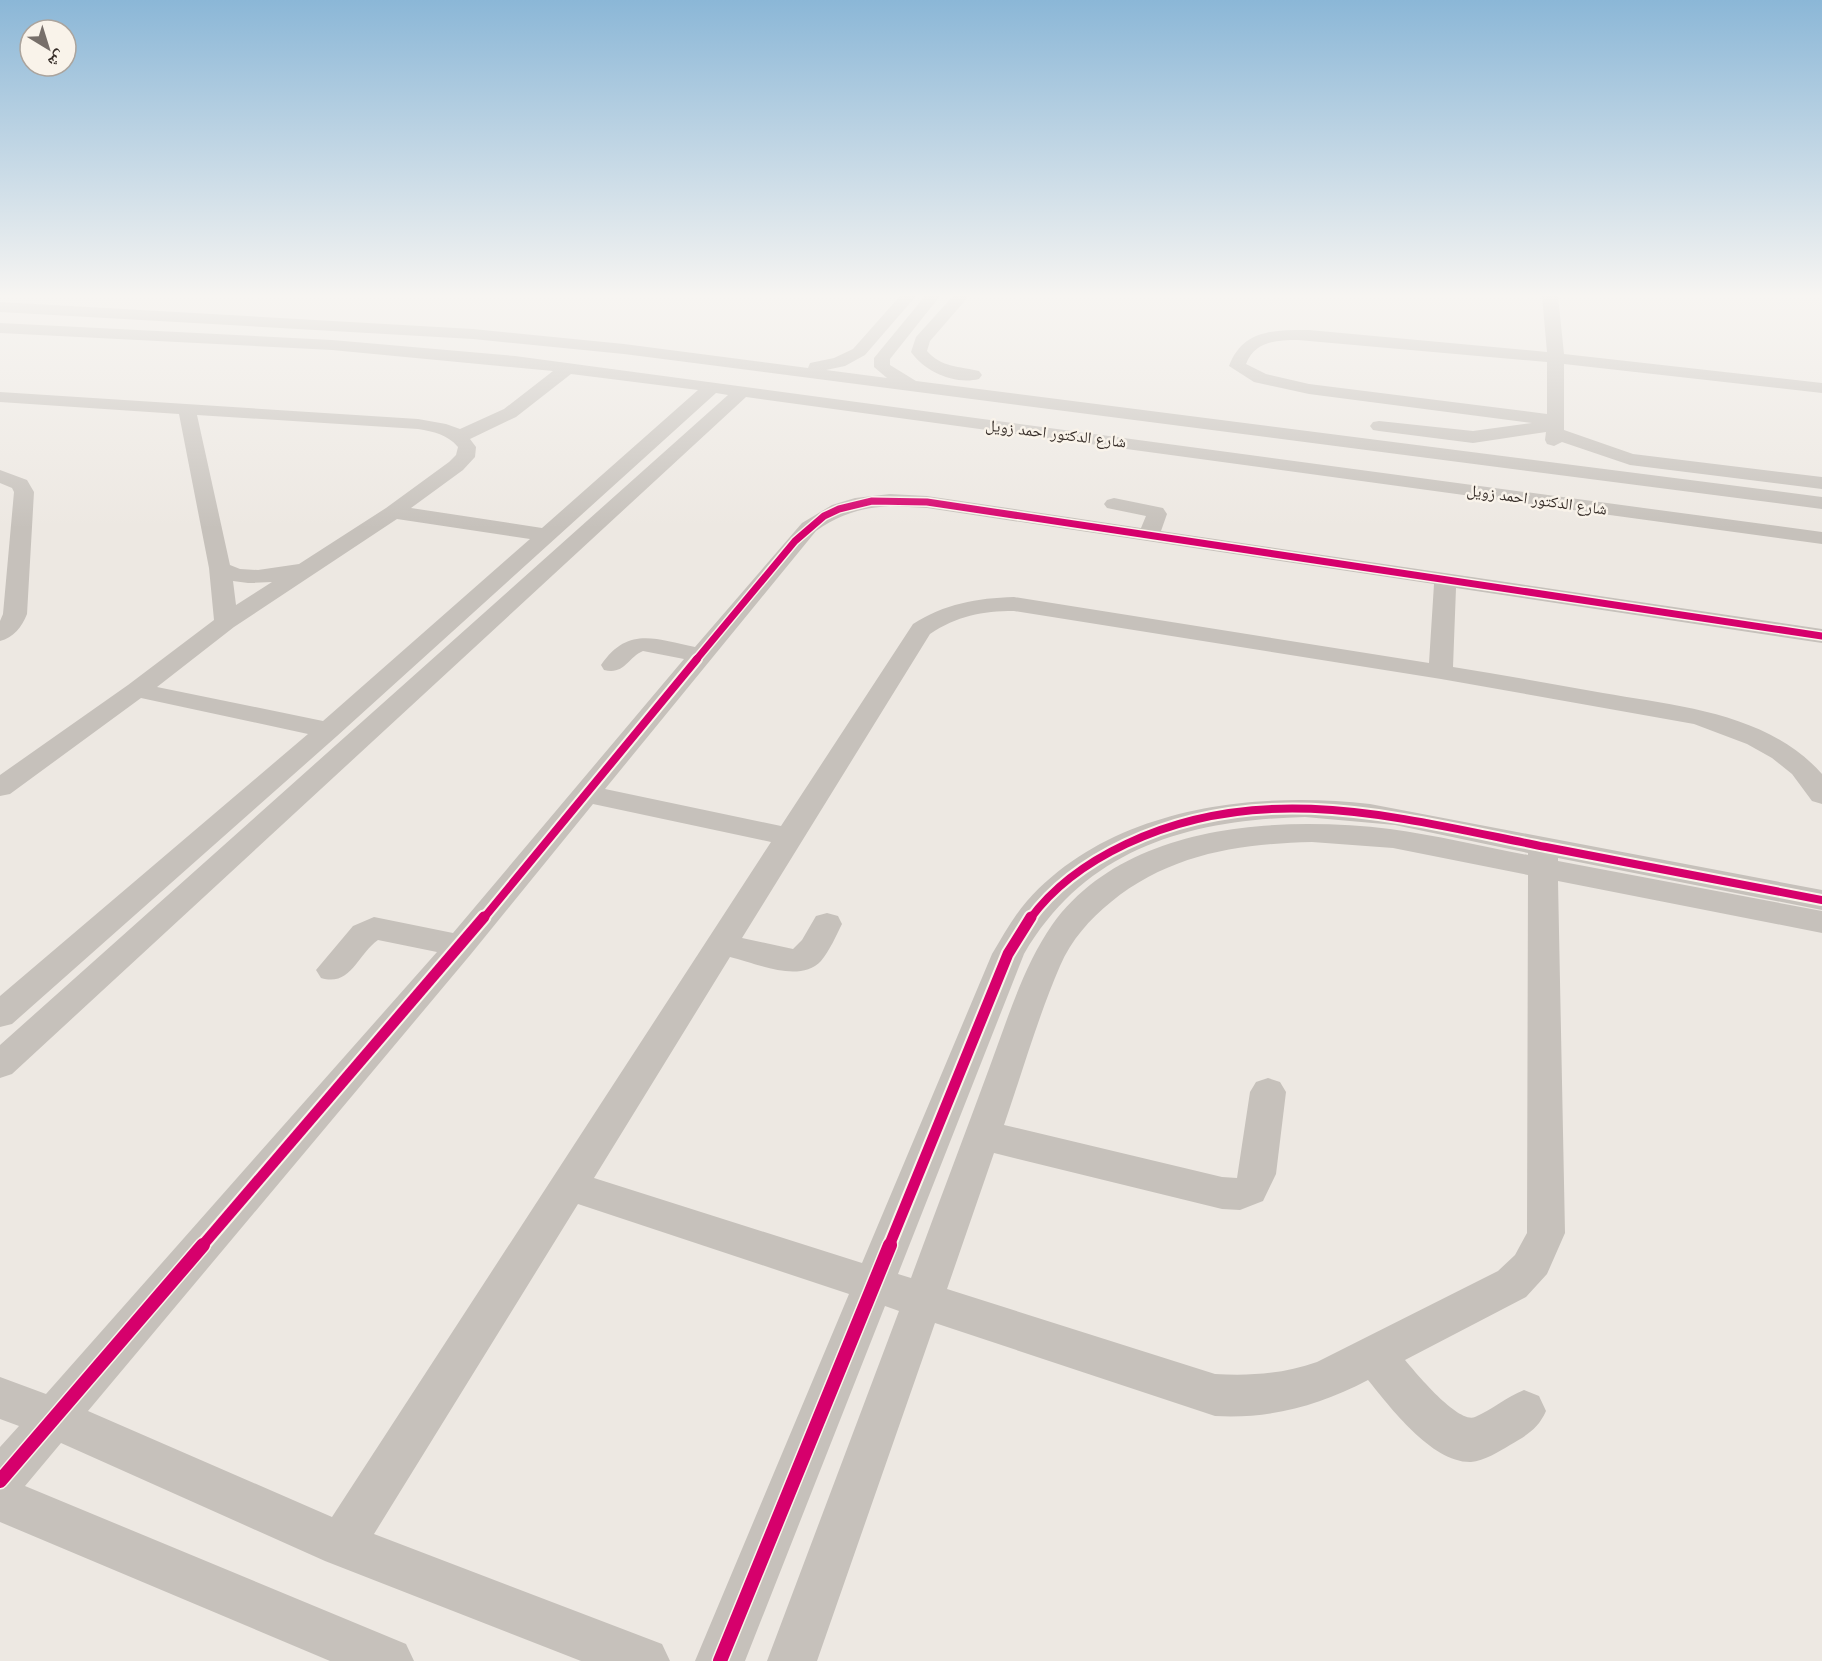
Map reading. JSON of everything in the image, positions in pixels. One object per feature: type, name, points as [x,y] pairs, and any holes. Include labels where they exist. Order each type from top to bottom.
[{"type":"street","points":[[461,436],[510,413],[561,374]]},
{"type":"street","name":"شارع الدكتور احمد زويل","points":[[607,374],[1822,538]]},
{"type":"street","name":"شارع الدكتور احمد زويل","points":[[826,374],[1822,503]]},
{"type":"street","points":[[892,374],[910,385]]},
{"type":"street","points":[[968,374],[992,377]]},
{"type":"street","points":[[1251,374],[1260,378],[1309,389],[1556,426],[1630,459],[1822,483]]},
{"type":"street","points":[[1550,468],[1556,426],[1556,374]]},
{"type":"street","points":[[1694,374],[1822,388]]},
{"type":"street","points":[[0,1015],[548,536],[711,388]]},
{"type":"street","points":[[0,1065],[741,392]]},
{"type":"street","points":[[0,397],[418,424],[437,427],[461,436],[467,447],[465,457],[456,466],[393,512],[226,622],[137,690],[0,788]]},
{"type":"street","points":[[187,409],[220,568],[226,622]]},
{"type":"street","points":[[192,430],[212,421],[244,412]]},
{"type":"street","points":[[1132,443],[1151,434],[1155,428],[1155,422],[1150,416]]},
{"type":"street","points":[[1367,425],[1473,437],[1556,426]]},
{"type":"street","points":[[1274,463],[1266,449],[1269,443],[1286,434]]},
{"type":"street","points":[[0,476],[20,484],[24,492],[15,614],[12,622],[0,634]]},
{"type":"street","points":[[0,1481],[460,946],[808,526],[845,506],[871,501],[899,500],[1149,535],[1822,636]]},
{"type":"street","points":[[1114,504],[1155,512],[1157,514],[1149,535]]},
{"type":"street","points":[[393,512],[548,536]]},
{"type":"street","points":[[220,568],[226,573],[254,577],[311,566]]},
{"type":"street","points":[[1441,672],[1444,579]]},
{"type":"street","points":[[341,1545],[921,628],[938,617],[960,608],[986,604],[1014,604],[1441,672],[1700,717],[1729,726],[1781,752],[1802,768],[1817,785],[1822,795]]},
{"type":"street","points":[[613,665],[630,648],[641,644],[701,655]]},
{"type":"street","points":[[137,690],[328,730]]},
{"type":"street","points":[[586,794],[790,837]]},
{"type":"street","points":[[720,1661],[1008,954],[1024,927],[1043,903],[1092,863],[1120,845],[1188,821],[1264,808],[1305,807],[1367,813],[1822,922]]},
{"type":"street","points":[[792,1661],[924,1301],[1029,1000],[1044,964],[1062,933],[1086,906],[1114,882],[1147,863],[1189,848],[1245,836],[1317,832],[1543,857],[1822,900]]},
{"type":"street","points":[[570,1186],[1215,1395],[1245,1397],[1275,1395],[1303,1389],[1512,1284],[1529,1270],[1540,1253],[1546,1233],[1543,857]]},
{"type":"street","points":[[723,944],[792,961],[801,961],[808,956],[827,924]]},
{"type":"street","points":[[332,970],[364,934],[374,928],[460,946]]},
{"type":"street","points":[[982,1135],[1222,1193],[1241,1194],[1249,1191],[1257,1178],[1268,1092]]},
{"type":"street","points":[[1373,1354],[1440,1428],[1459,1440],[1478,1439],[1524,1411]]},
{"type":"street","points":[[0,1398],[53,1418],[341,1545],[645,1661]]},
{"type":"street","points":[[0,1499],[389,1661]]},
{"type":"cycle path","points":[[0,1481],[460,946],[795,541],[824,516],[839,509],[872,501],[927,502],[1822,636]]},
{"type":"cycle path","points":[[720,1661],[1008,954],[1024,927],[1044,902],[1075,875],[1108,852],[1145,835],[1183,822],[1223,814],[1264,809],[1346,810],[1419,821],[1822,900]]}]
